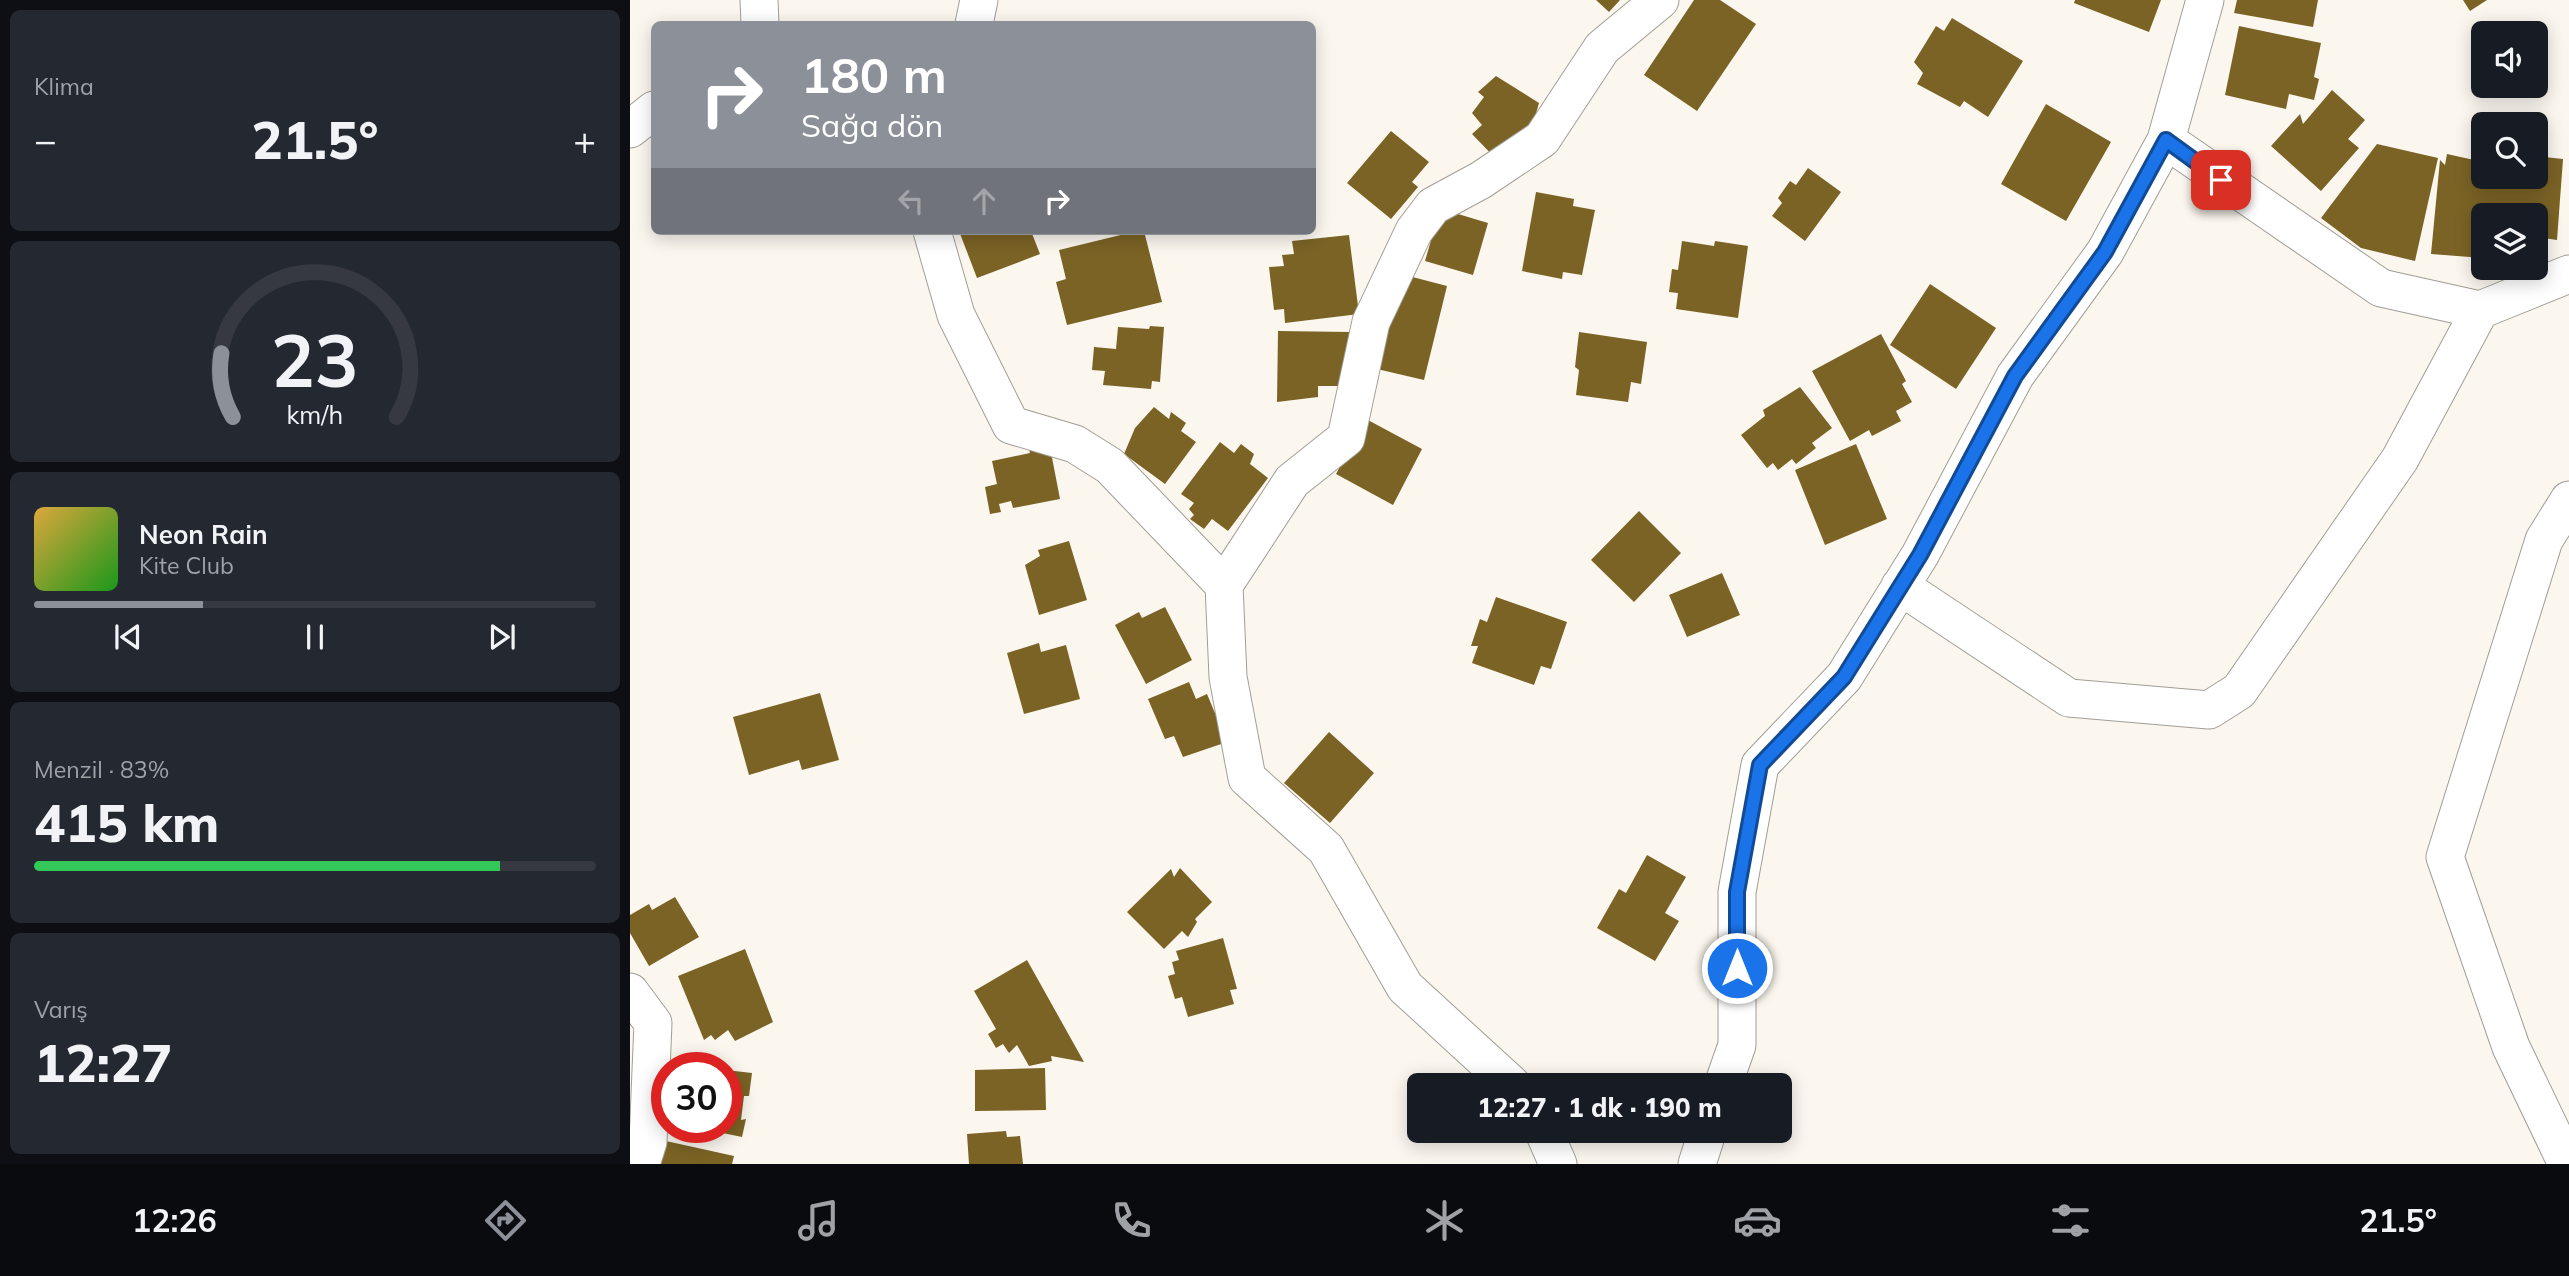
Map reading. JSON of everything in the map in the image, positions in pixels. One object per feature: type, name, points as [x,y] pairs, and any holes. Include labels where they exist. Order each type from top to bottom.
[{"type":"street","points":[[759,0],[760,21]]},
{"type":"street","points":[[975,21],[979,0]]},
{"type":"street","points":[[1498,1073],[1405,987],[1326,849],[1247,778],[1228,677],[1224,585],[1292,481],[1346,438],[1371,322],[1414,231],[1433,206],[1481,180],[1542,139],[1602,48],[1660,0]]},
{"type":"street","points":[[1727,1073],[1737,1045],[1737,892],[1760,765],[1844,677],[1900,586],[2015,376],[2105,252],[2166,140],[2205,0]]},
{"type":"street","points":[[630,129],[651,112]]},
{"type":"street","points":[[2166,140],[2381,288],[2480,310],[2569,274]]},
{"type":"street","points":[[933,235],[956,315],[1011,425],[1075,444],[1111,466],[1224,585]]},
{"type":"street","points":[[1900,586],[2069,698],[2209,710],[2239,691],[2392,470],[2480,310]]},
{"type":"street","points":[[2567,1164],[2511,1047],[2445,856],[2544,540],[2569,500]]},
{"type":"street","points":[[630,992],[653,1023],[648,1142],[641,1164]]},
{"type":"street","points":[[1549,1143],[1558,1164]]},
{"type":"street","points":[[1697,1164],[1704,1143]]},
{"type":"building","points":[[1596,0],[1620,0],[1609,12]]},
{"type":"building","points":[[1694,0],[1720,0],[1756,24],[1697,111],[1644,75]]},
{"type":"building","points":[[2075,0],[2161,0],[2149,32],[2074,3]]},
{"type":"building","points":[[2237,0],[2318,0],[2313,27],[2234,13]]},
{"type":"building","points":[[2463,0],[2487,0],[2470,11]]},
{"type":"building","points":[[1952,18],[2023,61],[1988,117],[1964,101],[1960,107],[1917,84],[1923,73],[1914,62],[1936,26],[1944,31]]},
{"type":"building","points":[[2239,26],[2321,43],[2314,77],[2319,79],[2314,100],[2289,94],[2286,109],[2225,95]]},
{"type":"building","points":[[1496,76],[1539,103],[1531,131],[1499,162],[1472,134],[1482,125],[1472,113],[1484,97],[1478,92]]},
{"type":"building","points":[[2332,90],[2365,120],[2348,139],[2359,148],[2321,191],[2271,146],[2300,114],[2303,124]]},
{"type":"building","points":[[2046,104],[2111,142],[2066,221],[2001,184]]},
{"type":"building","points":[[1391,131],[1429,162],[1412,182],[1418,187],[1391,219],[1347,183]]},
{"type":"building","points":[[2377,144],[2438,158],[2415,261],[2361,248],[2321,218]]},
{"type":"building","points":[[2447,154],[2471,159],[2471,189],[2548,189],[2548,157],[2563,159],[2557,240],[2548,239],[2548,203],[2471,203],[2471,257],[2431,254],[2440,160],[2445,165]]},
{"type":"building","points":[[1808,168],[1841,192],[1805,241],[1772,216],[1782,203],[1778,198],[1790,181],[1796,185]]},
{"type":"building","points":[[1536,192],[1574,199],[1573,206],[1595,210],[1582,275],[1563,272],[1562,279],[1522,271]]},
{"type":"building","points":[[1448,211],[1488,223],[1473,275],[1425,261],[1437,220]]},
{"type":"building","points":[[961,235],[1033,235],[1040,254],[977,278]]},
{"type":"building","points":[[1121,235],[1145,235],[1162,302],[1067,325],[1056,282],[1066,279],[1059,250]]},
{"type":"building","points":[[1349,235],[1359,314],[1285,323],[1284,309],[1274,310],[1269,267],[1284,266],[1282,255],[1294,254],[1292,241]]},
{"type":"building","points":[[1682,241],[1714,246],[1715,241],[1748,246],[1738,318],[1676,309],[1678,293],[1669,292],[1672,269],[1678,270]]},
{"type":"building","points":[[1401,274],[1447,286],[1424,380],[1377,369]]},
{"type":"building","points":[[1930,284],[1996,328],[1956,389],[1890,345]]},
{"type":"building","points":[[1150,326],[1164,327],[1160,382],[1152,381],[1151,389],[1103,385],[1105,371],[1092,370],[1094,347],[1116,349],[1118,327],[1149,329]]},
{"type":"building","points":[[1278,331],[1350,332],[1349,386],[1318,386],[1318,397],[1277,402]]},
{"type":"building","points":[[1579,332],[1647,342],[1641,384],[1631,382],[1628,402],[1576,395],[1579,370],[1575,367]]},
{"type":"building","points":[[1881,334],[1906,381],[1902,384],[1912,402],[1896,411],[1901,421],[1872,436],[1869,430],[1850,441],[1812,371]]},
{"type":"building","points":[[1800,387],[1832,428],[1812,443],[1816,448],[1796,464],[1792,459],[1778,470],[1773,463],[1767,468],[1741,435],[1765,416],[1763,410]]},
{"type":"building","points":[[1154,407],[1169,419],[1171,412],[1186,423],[1181,431],[1196,442],[1165,484],[1124,454],[1135,428]]},
{"type":"building","points":[[1366,419],[1422,449],[1393,505],[1336,474]]},
{"type":"building","points":[[1049,442],[1060,499],[1013,508],[1011,501],[999,504],[1001,512],[990,514],[985,487],[997,484],[992,461],[1030,453],[1028,446]]},
{"type":"building","points":[[1220,442],[1234,453],[1241,444],[1254,454],[1250,464],[1268,478],[1228,531],[1212,519],[1204,529],[1190,519],[1194,515],[1189,509],[1194,503],[1181,494]]},
{"type":"building","points":[[1856,444],[1887,519],[1825,545],[1795,470]]},
{"type":"building","points":[[1639,511],[1681,553],[1634,602],[1591,560]]},
{"type":"building","points":[[1069,541],[1087,600],[1039,615],[1025,565],[1040,556],[1038,550]]},
{"type":"building","points":[[1722,573],[1740,615],[1687,637],[1669,595]]},
{"type":"building","points":[[1496,597],[1567,622],[1551,669],[1541,666],[1534,685],[1472,663],[1478,646],[1471,646],[1480,619],[1487,622]]},
{"type":"building","points":[[1165,607],[1192,660],[1146,684],[1115,625],[1139,612],[1142,618]]},
{"type":"building","points":[[1039,643],[1041,652],[1066,645],[1080,699],[1024,714],[1007,653]]},
{"type":"building","points":[[1189,682],[1196,699],[1207,694],[1227,742],[1183,757],[1174,736],[1165,739],[1148,699]]},
{"type":"building","points":[[820,693],[839,760],[802,770],[799,760],[749,775],[733,717]]},
{"type":"building","points":[[1329,732],[1374,773],[1330,823],[1284,783]]},
{"type":"building","points":[[1647,855],[1686,877],[1665,913],[1679,921],[1655,961],[1597,928],[1619,889],[1626,893]]},
{"type":"building","points":[[1180,868],[1212,902],[1195,919],[1197,922],[1188,937],[1182,931],[1164,949],[1127,912],[1171,869],[1174,877]]},
{"type":"building","points":[[675,897],[699,937],[649,966],[630,933],[630,915],[649,904],[652,910]]},
{"type":"building","points":[[1223,938],[1237,989],[1230,990],[1234,1004],[1188,1017],[1182,997],[1175,999],[1168,976],[1175,974],[1172,962],[1179,960],[1176,951]]},
{"type":"building","points":[[745,949],[773,1022],[735,1041],[728,1030],[715,1040],[711,1035],[704,1040],[678,976]]},
{"type":"building","points":[[1027,960],[1084,1062],[1051,1056],[1052,1061],[1029,1066],[1017,1045],[1009,1053],[1003,1044],[996,1048],[988,1034],[996,1029],[974,991]]},
{"type":"building","points":[[1045,1068],[1046,1110],[975,1111],[975,1070]]},
{"type":"building","points":[[742,1072],[752,1073],[749,1096],[744,1096],[742,1112]]},
{"type":"building","points":[[746,1119],[742,1137],[742,1120]]},
{"type":"building","points":[[1006,1131],[1007,1137],[1020,1136],[1023,1164],[969,1164],[967,1134]]},
{"type":"building","points":[[666,1143],[734,1156],[732,1164],[661,1164]]},
{"type":"route","points":[[1737,968],[1737,892],[1760,765],[1844,677],[1920,555],[2015,376],[2105,252],[2166,140],[2221,180]]}]
